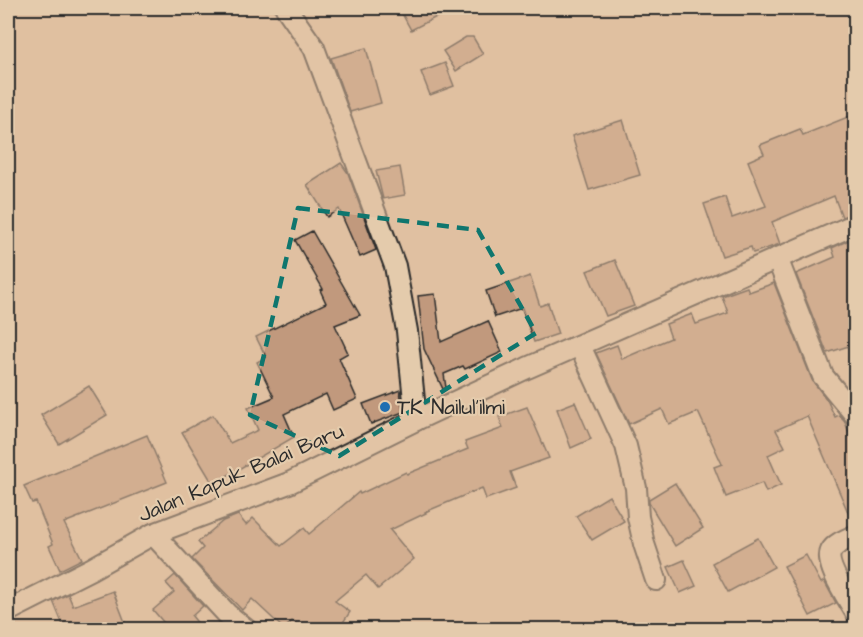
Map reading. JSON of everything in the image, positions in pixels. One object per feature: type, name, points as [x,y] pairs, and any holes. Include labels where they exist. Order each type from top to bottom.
[{"type":"street","points":[[286,8],[314,48],[395,266],[407,331],[416,420]]},
{"type":"street","name":"Jalan Kapuk Balai Baru","points":[[8,611],[91,569],[153,534],[289,483],[527,368],[855,224]]},
{"type":"street","points":[[777,258],[823,376],[855,416]]},
{"type":"street","points":[[580,346],[626,446],[636,488],[638,517],[656,580]]},
{"type":"street","points":[[153,534],[227,614],[247,630]]},
{"type":"street","points":[[855,536],[831,551],[829,561],[855,613]]},
{"type":"highlighted area","points":[[298,208],[478,230],[536,333],[339,456],[250,415]]},
{"type":"building","points":[[399,8],[454,8],[411,30]]},
{"type":"building","points":[[466,37],[473,37],[483,54],[456,71],[443,51]]},
{"type":"building","points":[[366,48],[381,103],[350,112],[331,58]]},
{"type":"building","points":[[445,63],[454,86],[430,95],[421,72]]},
{"type":"building","points":[[855,114],[855,212],[842,217],[834,196],[772,222],[780,244],[753,253],[751,247],[722,256],[704,204],[725,197],[732,218],[766,206],[748,161],[764,154],[760,145],[800,129],[803,135]]},
{"type":"building","points":[[623,120],[640,175],[589,190],[572,136]]},
{"type":"building","points":[[341,163],[348,173],[376,250],[360,257],[339,209],[327,217],[307,185]]},
{"type":"building","points":[[400,167],[405,195],[383,199],[376,171]]},
{"type":"building","points":[[312,231],[360,315],[335,325],[348,353],[339,358],[357,399],[333,410],[326,394],[284,414],[294,437],[213,484],[182,432],[213,415],[230,443],[258,430],[248,408],[274,397],[257,362],[266,357],[256,337],[326,303],[320,290],[323,289],[295,240]]},
{"type":"building","points":[[855,237],[855,344],[827,353],[796,274],[835,257],[832,248]]},
{"type":"building","points":[[615,260],[634,306],[606,316],[587,271]]},
{"type":"building","points":[[530,276],[540,306],[548,303],[558,334],[534,342],[522,308],[495,317],[486,291]]},
{"type":"building","points":[[774,283],[812,380],[827,400],[835,417],[839,415],[844,420],[855,447],[855,523],[853,524],[807,416],[776,430],[785,447],[768,455],[781,485],[766,492],[762,483],[726,497],[714,467],[722,464],[698,412],[669,424],[662,409],[629,424],[596,353],[617,345],[622,359],[671,338],[666,324],[692,314],[696,324],[728,313],[722,296],[747,287],[749,292]]},
{"type":"building","points":[[435,294],[441,342],[488,321],[502,352],[465,369],[463,366],[444,374],[446,388],[443,389],[424,349],[418,296]]},
{"type":"building","points":[[89,386],[107,415],[59,444],[41,415]]},
{"type":"building","name":"TK Nailul'ilmi","points":[[400,390],[403,412],[371,424],[363,404]]},
{"type":"building","points":[[575,402],[591,439],[571,448],[557,409]]},
{"type":"building","points":[[527,407],[549,458],[510,472],[516,488],[486,499],[482,488],[425,512],[390,530],[414,559],[378,589],[366,575],[335,601],[350,612],[338,630],[305,630],[292,621],[284,629],[252,599],[242,610],[192,559],[203,548],[198,542],[223,521],[238,515],[246,525],[253,518],[281,546],[304,528],[309,534],[359,492],[360,494],[406,472],[407,474],[468,449],[465,442],[503,428],[499,417]]},
{"type":"building","points":[[147,435],[167,482],[64,523],[82,559],[60,570],[49,546],[53,544],[36,502],[32,503],[24,486]]},
{"type":"building","points":[[675,483],[703,528],[675,546],[649,503],[649,499]]},
{"type":"building","points":[[609,496],[624,521],[592,540],[576,516]]},
{"type":"building","points":[[758,538],[774,567],[728,592],[712,563]]},
{"type":"building","points":[[806,555],[821,583],[824,581],[836,603],[810,616],[784,566]]},
{"type":"building","points":[[684,560],[696,586],[680,593],[668,567]]},
{"type":"building","points":[[175,575],[203,606],[192,616],[203,630],[170,630],[153,610],[174,592],[166,583]]},
{"type":"building","points":[[113,591],[128,630],[65,630],[53,601],[68,594],[73,606]]},
{"type":"place","name":"TK Nailul'ilmi","points":[[385,407]]}]
